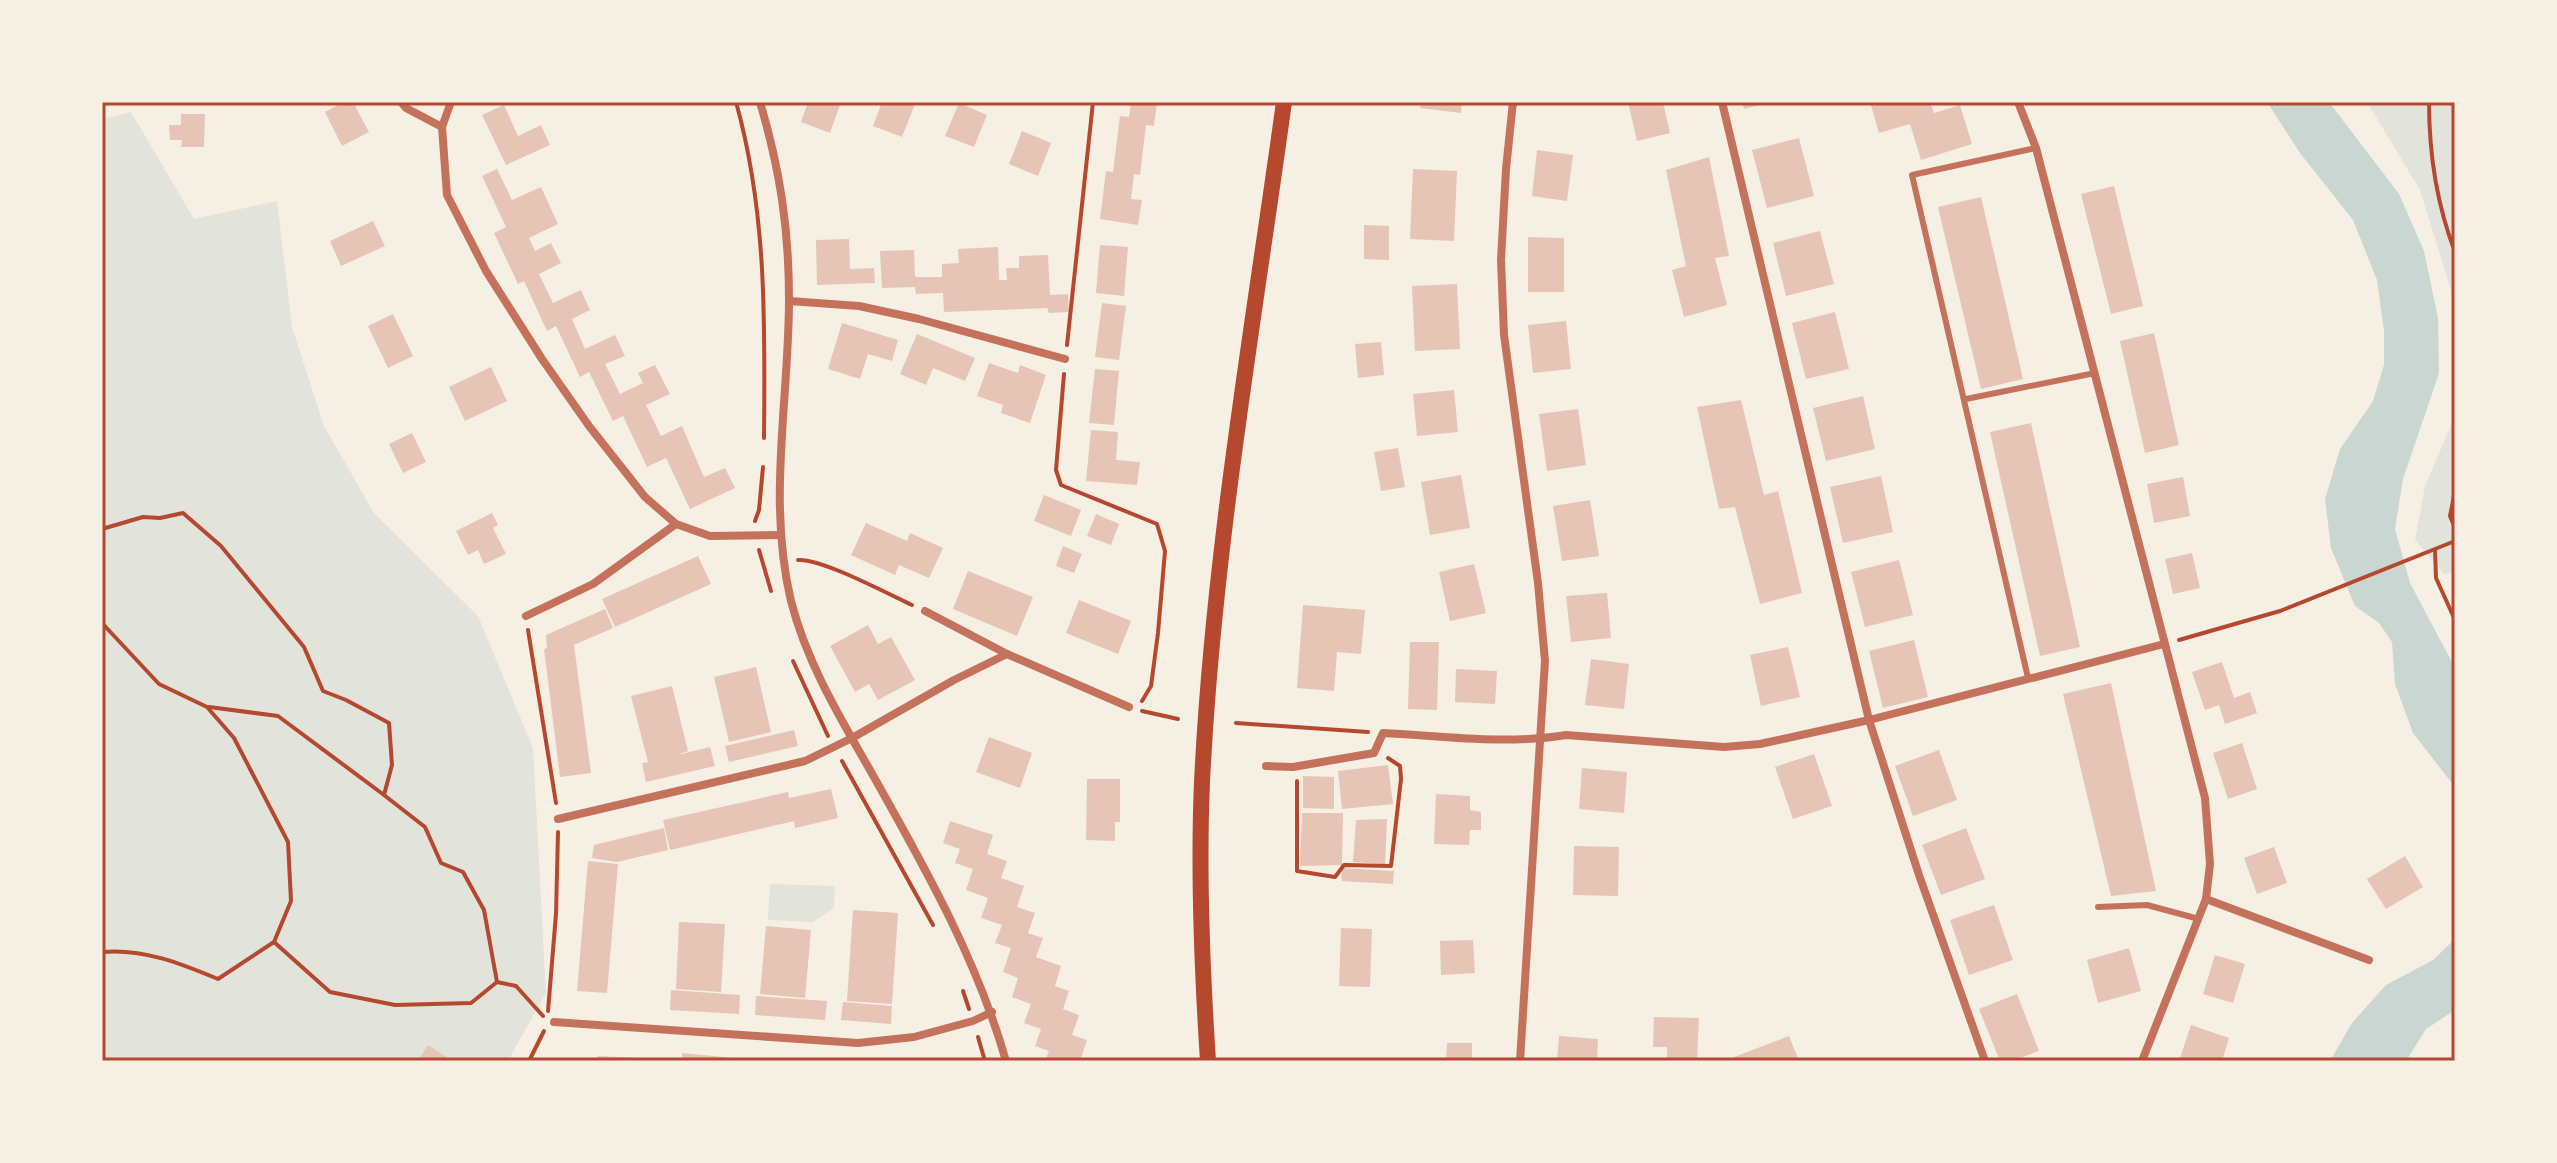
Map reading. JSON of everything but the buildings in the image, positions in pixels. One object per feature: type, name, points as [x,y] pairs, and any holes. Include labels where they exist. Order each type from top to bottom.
[{"type":"main road","points":[[1208,1061],[1201,920],[1204,752],[1224,534],[1284,102]]},
{"type":"street","points":[[401,102],[406,108],[442,127]]},
{"type":"street","points":[[451,102],[442,127],[447,195],[486,271],[589,426],[645,497],[676,524],[710,536],[757,538],[781,535]]},
{"type":"street","points":[[760,102],[777,158],[787,223],[789,301],[779,488],[783,564],[804,645],[932,880],[992,1012],[1006,1061]]},
{"type":"street","points":[[1513,102],[1501,260],[1504,335],[1538,583],[1545,661],[1520,1061]]},
{"type":"street","points":[[1722,102],[1869,720],[1919,875],[1985,1061]]},
{"type":"street","points":[[2018,102],[2036,148],[2205,798],[2210,864],[2206,899],[2142,1061]]},
{"type":"street","points":[[789,301],[859,306],[1065,359]]},
{"type":"street","points":[[526,616],[593,584],[676,524]]},
{"type":"street","points":[[925,611],[1007,654],[1129,707]]},
{"type":"street","points":[[1266,766],[1293,767],[1374,753],[1383,733],[1540,739],[1566,735],[1724,747],[1787,739],[2164,644]]},
{"type":"street","points":[[558,819],[805,761],[1007,654]]},
{"type":"street","points":[[2206,899],[2369,960]]},
{"type":"street","points":[[550,1021],[858,1043],[914,1037],[973,1021],[992,1012]]},
{"type":"lane","points":[[2028,678],[1912,175],[2036,148]]},
{"type":"lane","points":[[1966,399],[2096,372]]},
{"type":"lane","points":[[2098,907],[2147,905],[2199,919]]},
{"type":"path","points":[[736,102],[756,188],[764,274],[764,440]]},
{"type":"path","points":[[1093,102],[1065,359],[1056,478],[1061,485],[1157,524],[1165,551],[1158,633],[1151,686],[1136,710],[1178,719]]},
{"type":"path","points":[[2429,102],[2436,182],[2455,252]]},
{"type":"path","points":[[764,454],[759,510],[755,521],[775,605]]},
{"type":"path","points":[[2455,491],[2450,516],[2455,528]]},
{"type":"path","points":[[102,529],[143,517],[160,518],[183,513],[221,546],[304,647],[323,691],[389,723],[392,765],[384,795]]},
{"type":"path","points":[[2164,644],[2280,611],[2455,541]]},
{"type":"path","points":[[2435,550],[2436,578],[2455,620]]},
{"type":"path","points":[[783,564],[803,559],[925,611]]},
{"type":"path","points":[[526,616],[558,819],[550,1021],[529,1061]]},
{"type":"path","points":[[102,623],[159,684],[207,707],[278,716],[425,827],[441,863],[463,872],[484,910],[497,982]]},
{"type":"path","points":[[788,647],[798,677],[934,927]]},
{"type":"path","points":[[102,952],[172,960],[218,979],[274,942],[291,901],[288,842],[234,738],[207,707]]},
{"type":"path","points":[[1236,723],[1383,733]]},
{"type":"path","points":[[1293,767],[1297,780],[1297,871],[1335,877],[1344,865],[1391,866],[1400,766],[1394,759],[1374,753]]},
{"type":"path","points":[[274,942],[330,992],[395,1005],[471,1003],[497,982]]},
{"type":"path","points":[[497,982],[516,986],[550,1021]]},
{"type":"path","points":[[961,986],[985,1061]]},
{"type":"shaded area","points":[[2267,102],[2329,102],[2399,194],[2424,251],[2438,318],[2439,373],[2403,479],[2395,529],[2410,583],[2455,668],[2455,787],[2413,733],[2395,684],[2392,642],[2379,623],[2355,606],[2331,548],[2325,499],[2340,449],[2373,401],[2384,365],[2384,331],[2377,280],[2353,220],[2300,153]]},
{"type":"shaded area","points":[[2367,102],[2455,102],[2455,303],[2420,190]]},
{"type":"shaded area","points":[[131,112],[194,219],[277,201],[292,327],[324,426],[374,513],[478,616],[533,748],[546,993],[508,1061],[102,1061],[102,119]]},
{"type":"shaded area","points":[[2455,416],[2455,570],[2445,575],[2415,540],[2425,486]]},
{"type":"shaded area","points":[[770,884],[835,886],[834,908],[813,922],[768,920]]},
{"type":"shaded area","points":[[2455,939],[2455,1010],[2426,1029],[2406,1061],[2330,1061],[2352,1023],[2386,985],[2433,960]]}]
